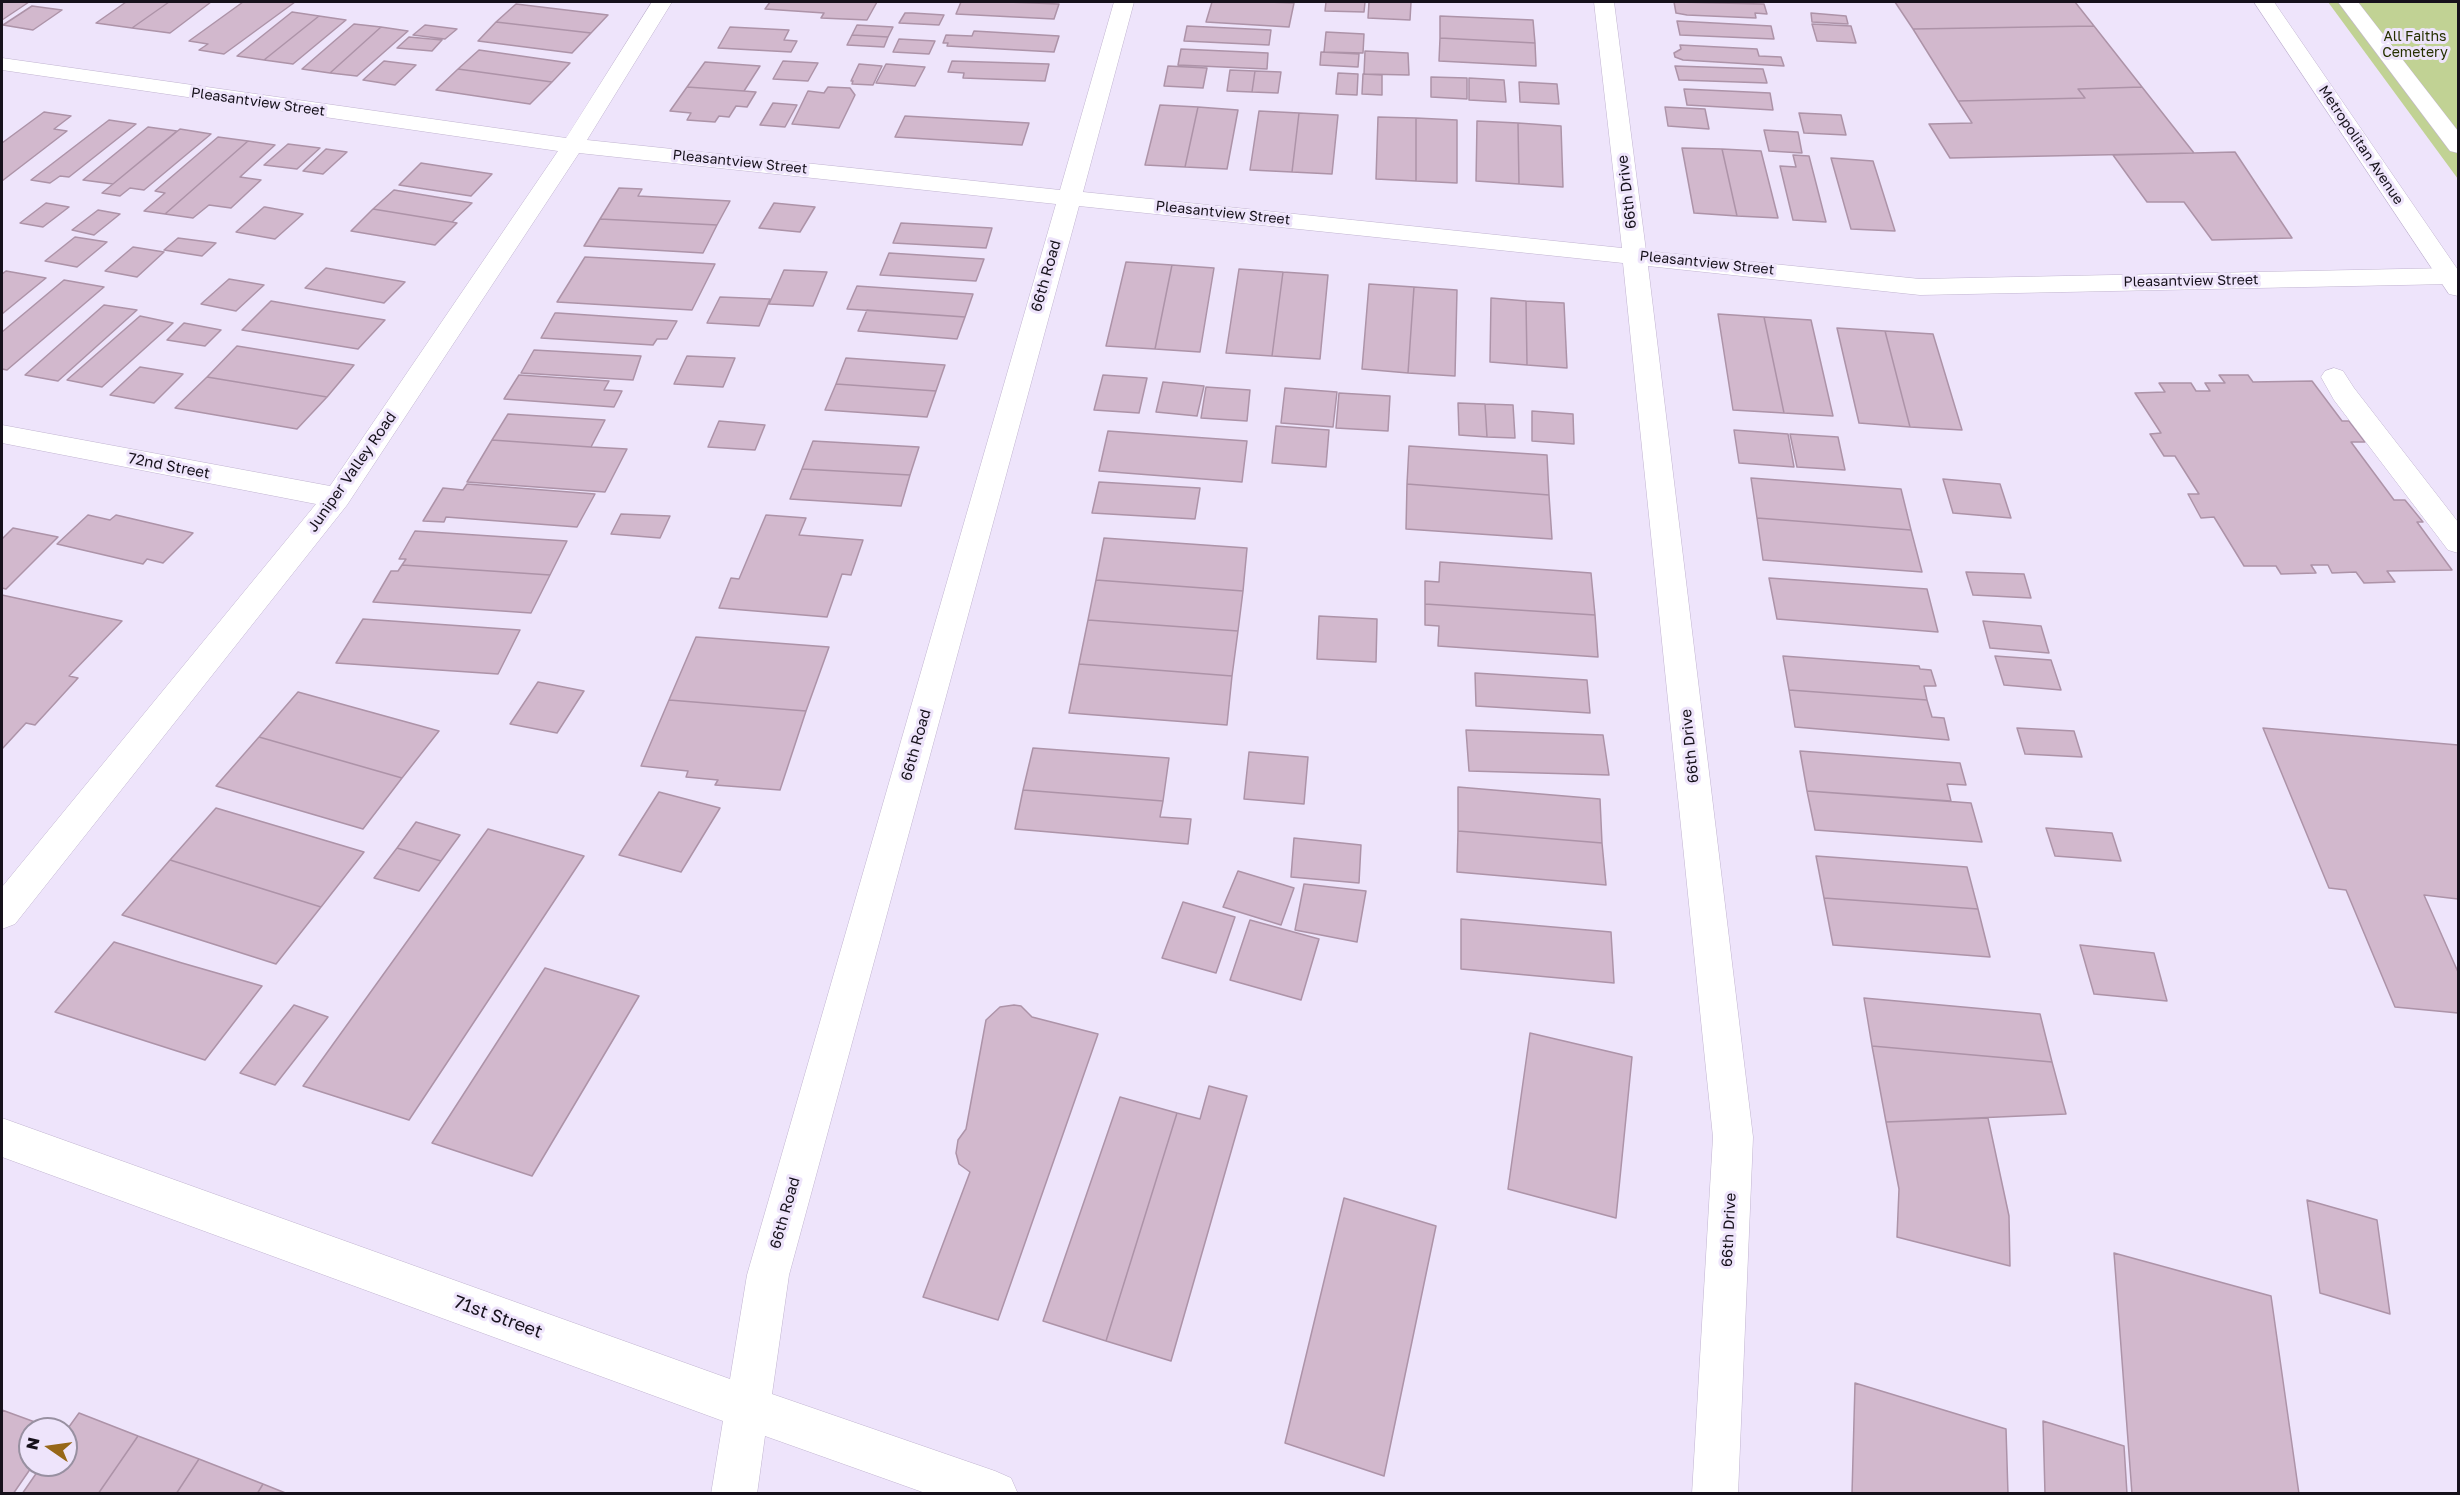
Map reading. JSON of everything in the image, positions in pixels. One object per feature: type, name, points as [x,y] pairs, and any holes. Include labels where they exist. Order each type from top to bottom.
[{"type":"street","name":"Juniper Valley Road","points":[[2,913],[337,498],[572,145],[662,2]]},
{"type":"street","name":"66th Road","points":[[734,1494],[768,1275],[1124,2]]},
{"type":"street","name":"66th Drive","points":[[1604,2],[1635,255],[1733,1137],[1715,1494]]},
{"type":"street","name":"Metropolitan Avenue","points":[[2264,2],[2454,282]]},
{"type":"street","points":[[2348,2],[2458,146]]},
{"type":"street","name":"Pleasantview Street","points":[[2,64],[519,140],[1635,255],[1920,287],[2454,282]]},
{"type":"street","points":[[2334,377],[2344,394],[2458,542]]},
{"type":"street","name":"72nd Street","points":[[2,434],[337,498]]},
{"type":"street","name":"71st Street","points":[[2,1138],[995,1494]]},
{"type":"green space","name":"All Faiths Cemetery","points":[[2328,2],[2458,2],[2458,179]]},
{"type":"building","points":[[2,2],[29,2],[2,20]]},
{"type":"building","points":[[126,2],[169,2],[132,28],[96,23]]},
{"type":"building","points":[[169,2],[211,2],[170,33],[132,28]]},
{"type":"building","points":[[243,2],[295,2],[224,54],[199,50],[208,44],[189,41]]},
{"type":"building","points":[[770,2],[877,2],[867,20],[821,18],[824,13],[765,9]]},
{"type":"building","points":[[961,2],[1059,4],[1054,19],[956,14]]},
{"type":"building","points":[[1212,2],[1294,3],[1289,27],[1206,22]]},
{"type":"building","points":[[1326,2],[1365,2],[1364,12],[1325,11]]},
{"type":"building","points":[[1369,2],[1411,2],[1410,20],[1368,18]]},
{"type":"building","points":[[1674,2],[1764,4],[1767,14],[1755,13],[1756,18],[1687,15],[1676,13]]},
{"type":"building","points":[[1895,2],[2075,2],[2094,26],[1913,29]]},
{"type":"building","points":[[516,4],[608,15],[591,33],[496,22]]},
{"type":"building","points":[[32,6],[62,10],[33,30],[3,25]]},
{"type":"building","points":[[292,12],[319,16],[264,60],[237,56]]},
{"type":"building","points":[[905,13],[944,15],[939,25],[899,23]]},
{"type":"building","points":[[1811,13],[1846,16],[1848,24],[1812,22]]},
{"type":"building","points":[[319,16],[346,20],[293,64],[264,60]]},
{"type":"building","points":[[1440,16],[1533,20],[1535,43],[1440,38]]},
{"type":"building","points":[[1677,21],[1771,26],[1774,39],[1680,35]]},
{"type":"building","points":[[496,22],[591,33],[572,53],[478,41]]},
{"type":"building","points":[[354,24],[381,27],[330,73],[302,69]]},
{"type":"building","points":[[1812,24],[1851,26],[1856,43],[1817,41]]},
{"type":"building","points":[[425,25],[457,29],[445,39],[413,35]]},
{"type":"building","points":[[857,25],[893,27],[888,37],[852,35]]},
{"type":"building","points":[[1187,26],[1271,30],[1269,45],[1184,41]]},
{"type":"building","points":[[2094,26],[2142,87],[2078,89],[2085,98],[1958,101],[1913,29]]},
{"type":"building","points":[[381,27],[408,31],[357,76],[330,73]]},
{"type":"building","points":[[730,27],[789,30],[784,40],[797,41],[791,52],[718,48]]},
{"type":"building","points":[[974,31],[1059,36],[1054,52],[947,46],[948,43],[943,43],[946,35],[972,36]]},
{"type":"building","points":[[1326,32],[1364,34],[1363,53],[1324,52]]},
{"type":"building","points":[[852,35],[888,37],[884,47],[847,45]]},
{"type":"building","points":[[409,37],[442,40],[432,51],[397,48]]},
{"type":"building","points":[[1440,38],[1535,43],[1536,66],[1439,61]]},
{"type":"building","points":[[899,39],[935,41],[929,54],[893,52]]},
{"type":"building","points":[[1680,45],[1757,49],[1759,56],[1781,57],[1784,66],[1683,60],[1675,57],[1674,53],[1681,49]]},
{"type":"building","points":[[1181,49],[1268,53],[1267,69],[1178,65]]},
{"type":"building","points":[[479,50],[570,63],[552,82],[458,69]]},
{"type":"building","points":[[1365,51],[1408,53],[1409,75],[1364,74]]},
{"type":"building","points":[[1321,52],[1359,54],[1358,67],[1320,65]]},
{"type":"building","points":[[384,61],[416,65],[395,85],[363,80]]},
{"type":"building","points":[[783,61],[818,63],[808,81],[773,79]]},
{"type":"building","points":[[952,61],[1049,64],[1045,81],[963,78],[964,73],[948,72]]},
{"type":"building","points":[[705,62],[760,66],[744,91],[687,87]]},
{"type":"building","points":[[859,64],[882,66],[873,85],[852,84],[853,81],[851,81]]},
{"type":"building","points":[[886,64],[925,67],[915,86],[876,83]]},
{"type":"building","points":[[1168,66],[1207,68],[1203,88],[1164,86]]},
{"type":"building","points":[[1675,66],[1763,69],[1767,83],[1679,80]]},
{"type":"building","points":[[458,69],[552,82],[530,104],[436,90]]},
{"type":"building","points":[[1230,70],[1255,71],[1252,92],[1227,91]]},
{"type":"building","points":[[1255,71],[1281,72],[1278,93],[1252,92]]},
{"type":"building","points":[[1338,73],[1358,74],[1357,95],[1336,94]]},
{"type":"building","points":[[1363,74],[1382,75],[1382,95],[1362,94]]},
{"type":"building","points":[[1431,77],[1467,78],[1467,99],[1431,97]]},
{"type":"building","points":[[1469,78],[1504,80],[1506,102],[1469,100]]},
{"type":"building","points":[[1519,82],[1557,84],[1559,104],[1520,102]]},
{"type":"building","points":[[687,87],[756,92],[747,107],[736,106],[729,117],[719,116],[715,122],[687,120],[691,113],[670,111]]},
{"type":"building","points":[[828,87],[850,88],[855,95],[839,128],[792,124],[808,91],[824,93]]},
{"type":"building","points":[[2142,87],[2194,153],[1950,158],[1929,124],[1972,123],[1958,101],[2085,98],[2078,89]]},
{"type":"building","points":[[1684,89],[1770,93],[1773,110],[1687,105]]},
{"type":"building","points":[[773,103],[797,105],[785,127],[760,125]]},
{"type":"building","points":[[1160,105],[1198,107],[1185,167],[1145,165]]},
{"type":"building","points":[[1198,107],[1238,110],[1227,169],[1185,167]]},
{"type":"building","points":[[1665,107],[1705,109],[1709,129],[1668,126]]},
{"type":"building","points":[[1259,111],[1299,113],[1292,172],[1250,170]]},
{"type":"building","points":[[44,112],[71,116],[54,129],[67,131],[2,181],[2,143]]},
{"type":"building","points":[[1299,113],[1338,115],[1332,174],[1292,172]]},
{"type":"building","points":[[1799,113],[1841,115],[1846,135],[1804,133]]},
{"type":"building","points":[[905,116],[1029,123],[1022,145],[895,137]]},
{"type":"building","points":[[1378,117],[1416,118],[1416,181],[1376,179]]},
{"type":"building","points":[[1416,118],[1457,120],[1457,183],[1416,181]]},
{"type":"building","points":[[109,120],[136,124],[69,177],[60,176],[50,183],[31,180]]},
{"type":"building","points":[[1477,121],[1518,123],[1519,184],[1476,181]]},
{"type":"building","points":[[1518,123],[1561,126],[1563,187],[1519,184]]},
{"type":"building","points":[[148,127],[177,131],[113,184],[83,180]]},
{"type":"building","points":[[180,129],[211,134],[144,190],[130,188],[120,196],[102,193]]},
{"type":"building","points":[[1764,130],[1798,132],[1802,153],[1769,151]]},
{"type":"building","points":[[218,137],[248,141],[165,214],[144,211],[165,193],[155,191]]},
{"type":"building","points":[[248,141],[275,145],[240,177],[261,180],[231,208],[209,205],[193,218],[165,214]]},
{"type":"building","points":[[288,144],[320,148],[297,169],[264,165]]},
{"type":"building","points":[[1682,148],[1722,149],[1737,216],[1694,213]]},
{"type":"building","points":[[326,149],[347,152],[323,174],[303,171]]},
{"type":"building","points":[[1722,149],[1761,151],[1778,218],[1737,216]]},
{"type":"building","points":[[2235,152],[2292,238],[2212,240],[2184,202],[2147,202],[2113,155]]},
{"type":"building","points":[[1793,155],[1809,156],[1826,222],[1793,220],[1780,166],[1796,167]]},
{"type":"building","points":[[1831,158],[1873,161],[1895,231],[1851,229]]},
{"type":"building","points":[[421,163],[492,174],[471,196],[399,185]]},
{"type":"building","points":[[619,188],[642,189],[638,196],[730,201],[717,225],[600,219]]},
{"type":"building","points":[[394,190],[472,203],[452,222],[373,209]]},
{"type":"building","points":[[46,203],[69,207],[43,227],[20,223]]},
{"type":"building","points":[[774,203],[815,207],[800,232],[759,228]]},
{"type":"building","points":[[264,207],[303,214],[275,239],[236,232]]},
{"type":"building","points":[[373,209],[457,223],[435,245],[351,231]]},
{"type":"building","points":[[98,210],[120,214],[94,235],[72,230]]},
{"type":"building","points":[[600,219],[717,225],[703,253],[584,246]]},
{"type":"building","points":[[901,223],[992,228],[986,248],[893,243]]},
{"type":"building","points":[[75,237],[107,242],[77,267],[45,261]]},
{"type":"building","points":[[178,238],[216,243],[202,256],[164,250]]},
{"type":"building","points":[[133,247],[164,252],[137,277],[105,271]]},
{"type":"building","points":[[889,253],[984,259],[976,281],[880,275]]},
{"type":"building","points":[[585,257],[715,264],[692,310],[557,302]]},
{"type":"building","points":[[1126,262],[1172,265],[1155,349],[1106,346]]},
{"type":"building","points":[[1172,265],[1214,268],[1200,352],[1155,349]]},
{"type":"building","points":[[326,268],[405,282],[384,303],[305,288]]},
{"type":"building","points":[[1239,269],[1283,272],[1272,356],[1226,353]]},
{"type":"building","points":[[784,270],[827,272],[813,306],[769,304]]},
{"type":"building","points":[[6,271],[46,278],[2,314],[2,274]]},
{"type":"building","points":[[1283,272],[1328,275],[1320,359],[1272,356]]},
{"type":"building","points":[[229,279],[264,285],[236,311],[201,304]]},
{"type":"building","points":[[64,280],[104,287],[7,370],[2,369],[2,332]]},
{"type":"building","points":[[1369,284],[1414,287],[1408,373],[1362,369]]},
{"type":"building","points":[[857,286],[973,294],[965,317],[847,309]]},
{"type":"building","points":[[1414,287],[1457,290],[1455,376],[1408,373]]},
{"type":"building","points":[[720,297],[770,299],[759,326],[707,323]]},
{"type":"building","points":[[1491,298],[1526,301],[1527,365],[1490,362]]},
{"type":"building","points":[[271,301],[385,320],[358,349],[242,330]]},
{"type":"building","points":[[1526,301],[1564,303],[1567,368],[1527,365]]},
{"type":"building","points":[[104,305],[137,310],[58,381],[25,375]]},
{"type":"building","points":[[867,310],[965,317],[957,339],[858,331]]},
{"type":"building","points":[[555,313],[677,321],[667,339],[657,339],[653,345],[541,338]]},
{"type":"building","points":[[1718,314],[1764,317],[1784,413],[1733,410]]},
{"type":"building","points":[[140,316],[173,323],[102,387],[67,380]]},
{"type":"building","points":[[1764,317],[1811,320],[1833,416],[1784,413]]},
{"type":"building","points":[[184,323],[221,330],[205,346],[167,340]]},
{"type":"building","points":[[1837,328],[1885,331],[1910,427],[1859,423]]},
{"type":"building","points":[[1885,331],[1933,334],[1962,430],[1910,427]]},
{"type":"building","points":[[237,346],[354,365],[327,397],[207,377]]},
{"type":"building","points":[[534,350],[641,356],[633,380],[521,373]]},
{"type":"building","points":[[687,356],[735,358],[723,387],[674,384]]},
{"type":"building","points":[[846,358],[945,365],[936,391],[836,384]]},
{"type":"building","points":[[140,367],[183,374],[154,403],[110,395]]},
{"type":"building","points":[[519,375],[609,381],[604,390],[622,391],[614,407],[504,399]]},
{"type":"building","points":[[1103,375],[1147,378],[1139,413],[1094,410]]},
{"type":"building","points":[[2219,375],[2248,375],[2253,382],[2312,381],[2342,421],[2349,421],[2365,442],[2351,442],[2394,500],[2405,500],[2423,522],[2417,522],[2452,570],[2387,571],[2395,582],[2364,583],[2356,572],[2332,573],[2328,565],[2311,565],[2316,573],[2281,574],[2276,566],[2244,566],[2214,517],[2201,518],[2188,494],[2199,494],[2175,456],[2164,456],[2150,434],[2161,433],[2135,393],[2165,392],[2159,383],[2191,383],[2196,391],[2210,391],[2205,383],[2225,383]]},
{"type":"building","points":[[207,377],[327,397],[297,429],[175,408]]},
{"type":"building","points":[[1163,382],[1204,386],[1197,416],[1156,412]]},
{"type":"building","points":[[836,384],[936,391],[927,417],[825,410]]},
{"type":"building","points":[[1206,387],[1250,390],[1247,421],[1201,418]]},
{"type":"building","points":[[1285,388],[1337,392],[1333,427],[1281,423]]},
{"type":"building","points":[[1339,393],[1390,396],[1388,431],[1336,428]]},
{"type":"building","points":[[1458,403],[1485,404],[1487,437],[1459,435]]},
{"type":"building","points":[[1485,404],[1513,405],[1515,438],[1487,437]]},
{"type":"building","points":[[1532,411],[1573,414],[1574,444],[1532,441]]},
{"type":"building","points":[[508,414],[605,420],[591,447],[492,440]]},
{"type":"building","points":[[719,421],[765,425],[755,450],[708,447]]},
{"type":"building","points":[[1276,426],[1329,430],[1326,467],[1272,463]]},
{"type":"building","points":[[1734,430],[1788,434],[1794,467],[1739,463]]},
{"type":"building","points":[[1108,431],[1247,441],[1242,482],[1099,471]]},
{"type":"building","points":[[1790,434],[1838,437],[1845,470],[1797,467]]},
{"type":"building","points":[[492,440],[627,449],[605,492],[467,482]]},
{"type":"building","points":[[813,441],[919,447],[910,475],[802,469]]},
{"type":"building","points":[[1409,446],[1547,455],[1549,495],[1407,484]]},
{"type":"building","points":[[802,469],[910,475],[901,506],[790,499]]},
{"type":"building","points":[[1751,478],[1901,489],[1911,530],[1757,518]]},
{"type":"building","points":[[1943,479],[2000,484],[2011,518],[1953,513]]},
{"type":"building","points":[[1099,482],[1200,488],[1195,519],[1092,513]]},
{"type":"building","points":[[467,484],[595,494],[577,527],[446,517],[444,522],[423,521],[443,488],[463,490]]},
{"type":"building","points":[[1407,484],[1549,495],[1552,539],[1406,529]]},
{"type":"building","points":[[621,514],[670,516],[660,538],[611,534]]},
{"type":"building","points":[[88,515],[110,520],[116,515],[193,533],[163,563],[147,559],[143,564],[57,544]]},
{"type":"building","points":[[766,515],[806,518],[799,535],[863,540],[851,575],[842,574],[827,617],[719,608],[731,578],[739,579]]},
{"type":"building","points":[[1757,518],[1911,530],[1922,572],[1763,560]]},
{"type":"building","points":[[13,528],[58,537],[6,589],[2,588],[2,539]]},
{"type":"building","points":[[415,531],[567,541],[550,575],[402,565],[406,559],[399,559]]},
{"type":"building","points":[[1104,538],[1247,548],[1243,591],[1096,580]]},
{"type":"building","points":[[1440,562],[1591,573],[1595,615],[1425,604],[1425,581],[1439,582]]},
{"type":"building","points":[[402,565],[550,575],[531,613],[373,602],[391,571],[398,571]]},
{"type":"building","points":[[1966,572],[2024,574],[2031,598],[1973,595]]},
{"type":"building","points":[[1769,578],[1927,589],[1938,632],[1777,619]]},
{"type":"building","points":[[1096,580],[1243,591],[1238,631],[1088,620]]},
{"type":"building","points":[[2,595],[122,621],[69,676],[78,678],[35,725],[26,723],[2,749]]},
{"type":"building","points":[[1425,604],[1595,615],[1598,657],[1438,646],[1439,626],[1425,625]]},
{"type":"building","points":[[1319,616],[1377,619],[1376,662],[1317,659]]},
{"type":"building","points":[[363,619],[520,630],[498,674],[336,663]]},
{"type":"building","points":[[1088,620],[1238,631],[1232,676],[1079,664]]},
{"type":"building","points":[[1983,621],[2041,626],[2049,653],[1990,648]]},
{"type":"building","points":[[696,637],[829,647],[806,711],[669,700]]},
{"type":"building","points":[[1783,656],[1919,666],[1920,669],[1931,670],[1936,686],[1924,686],[1927,700],[1789,690]]},
{"type":"building","points":[[1995,656],[2051,660],[2061,690],[2004,685]]},
{"type":"building","points":[[1079,664],[1232,676],[1227,725],[1069,713]]},
{"type":"building","points":[[1475,673],[1587,680],[1590,713],[1476,706]]},
{"type":"building","points":[[538,682],[584,691],[557,733],[510,724]]},
{"type":"building","points":[[1789,690],[1927,700],[1932,717],[1944,718],[1949,740],[1795,727]]},
{"type":"building","points":[[298,692],[439,731],[402,778],[259,737]]},
{"type":"building","points":[[669,700],[806,711],[780,790],[715,785],[718,780],[686,777],[688,771],[641,766]]},
{"type":"building","points":[[2017,728],[2074,731],[2082,757],[2025,754]]},
{"type":"building","points":[[2263,728],[2458,745],[2458,899],[2424,895],[2458,972],[2458,1013],[2395,1007],[2346,890],[2329,888]]},
{"type":"building","points":[[1466,730],[1603,735],[1609,775],[1469,771]]},
{"type":"building","points":[[259,737],[402,778],[363,829],[216,786]]},
{"type":"building","points":[[1033,748],[1169,758],[1163,801],[1023,790]]},
{"type":"building","points":[[1800,751],[1960,763],[1966,785],[1947,784],[1951,801],[1807,791]]},
{"type":"building","points":[[1249,752],[1308,757],[1304,804],[1244,799]]},
{"type":"building","points":[[1458,787],[1600,799],[1602,843],[1458,831]]},
{"type":"building","points":[[1023,790],[1163,801],[1160,817],[1191,819],[1188,844],[1015,829]]},
{"type":"building","points":[[1807,791],[1971,803],[1982,842],[1815,830]]},
{"type":"building","points":[[659,792],[720,808],[681,872],[619,855]]},
{"type":"building","points":[[216,808],[364,852],[321,907],[170,860]]},
{"type":"building","points":[[416,822],[460,835],[441,861],[397,848]]},
{"type":"building","points":[[2046,828],[2112,833],[2121,861],[2055,856]]},
{"type":"building","points":[[488,829],[584,856],[409,1120],[303,1086]]},
{"type":"building","points":[[1458,831],[1602,843],[1606,885],[1457,872]]},
{"type":"building","points":[[1294,838],[1361,845],[1359,883],[1291,877]]},
{"type":"building","points":[[397,848],[441,861],[419,891],[374,878]]},
{"type":"building","points":[[1816,856],[1967,867],[1978,909],[1824,898]]},
{"type":"building","points":[[170,860],[321,907],[276,964],[122,915]]},
{"type":"building","points":[[1238,871],[1294,888],[1281,925],[1223,907]]},
{"type":"building","points":[[1304,884],[1366,891],[1357,942],[1295,930]]},
{"type":"building","points":[[1824,898],[1978,909],[1990,957],[1833,945]]},
{"type":"building","points":[[1183,902],[1235,917],[1216,973],[1162,958]]},
{"type":"building","points":[[1461,919],[1611,932],[1614,983],[1461,969]]},
{"type":"building","points":[[1250,920],[1319,939],[1301,1000],[1230,980]]},
{"type":"building","points":[[114,942],[262,986],[205,1060],[55,1012]]},
{"type":"building","points":[[2080,945],[2154,953],[2167,1001],[2094,994]]},
{"type":"building","points":[[545,968],[639,996],[532,1176],[432,1143]]},
{"type":"building","points":[[1864,998],[2040,1014],[2052,1062],[1872,1046]]},
{"type":"building","points":[[294,1005],[328,1017],[275,1085],[240,1073]]},
{"type":"building","points":[[1021,1006],[1032,1017],[1098,1034],[998,1320],[923,1297],[970,1172],[959,1164],[956,1153],[958,1140],[966,1129],[986,1020],[1000,1007]]},
{"type":"building","points":[[1530,1033],[1632,1057],[1616,1218],[1508,1189]]},
{"type":"building","points":[[1872,1046],[2052,1062],[2066,1114],[1886,1122]]},
{"type":"building","points":[[1209,1086],[1247,1096],[1171,1361],[1106,1341],[1177,1113],[1200,1119]]},
{"type":"building","points":[[1120,1097],[1177,1113],[1106,1341],[1043,1321]]},
{"type":"building","points":[[1988,1118],[2009,1216],[2010,1266],[1897,1237],[1899,1189],[1886,1122]]},
{"type":"building","points":[[1344,1198],[1436,1226],[1384,1476],[1285,1443]]},
{"type":"building","points":[[2307,1200],[2377,1220],[2390,1314],[2320,1293]]},
{"type":"building","points":[[2114,1253],[2271,1296],[2299,1494],[2132,1494]]},
{"type":"building","points":[[1855,1383],[2006,1429],[2008,1494],[1852,1494]]},
{"type":"building","points":[[2,1410],[21,1417],[18,1417],[18,1477],[25,1477],[13,1494],[2,1494]]},
{"type":"building","points":[[79,1413],[138,1436],[98,1494],[22,1494],[34,1477],[78,1477],[78,1417],[76,1417]]},
{"type":"building","points":[[2043,1421],[2124,1446],[2127,1494],[2045,1494]]},
{"type":"building","points":[[138,1436],[199,1459],[176,1494],[98,1494]]},
{"type":"building","points":[[199,1459],[263,1484],[257,1494],[176,1494]]},
{"type":"building","points":[[263,1484],[288,1494],[257,1494]]}]
